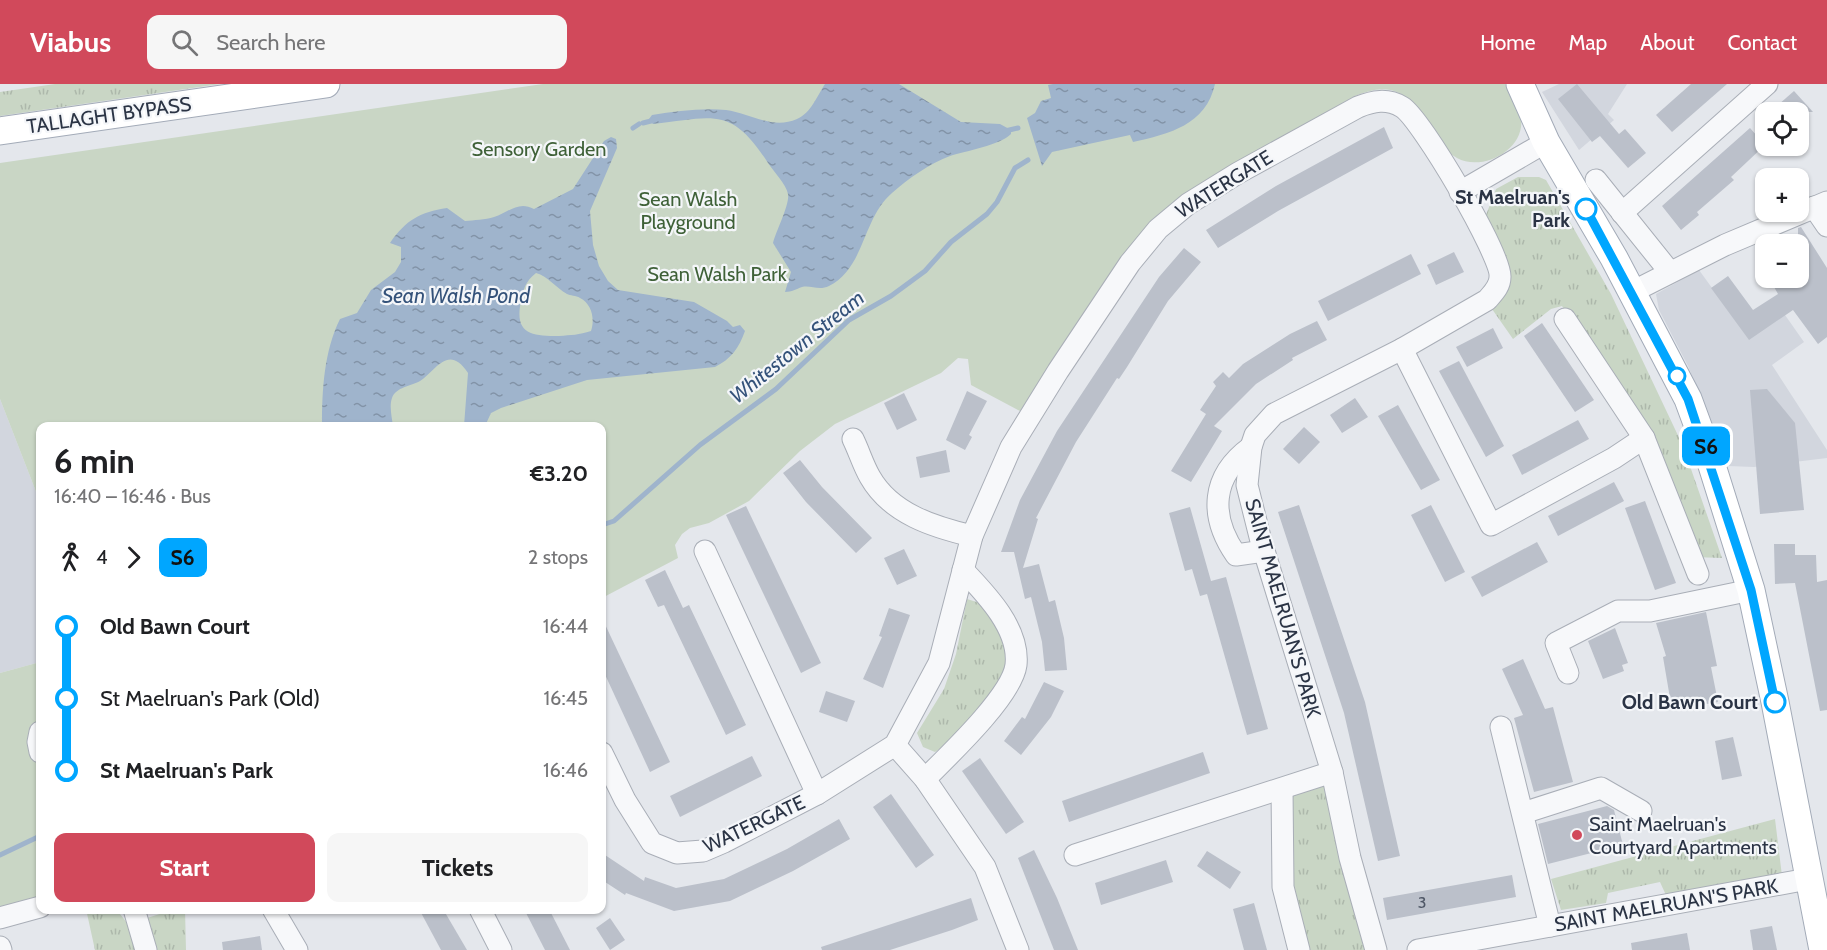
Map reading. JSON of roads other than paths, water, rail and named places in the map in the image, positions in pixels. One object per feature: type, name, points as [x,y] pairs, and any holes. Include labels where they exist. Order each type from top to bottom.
[{"type":"main road","name":"TALLAGHT BYPASS","points":[[0,131],[326,84]]},
{"type":"main road","points":[[1520,84],[1546,142],[1632,292],[1688,399],[1751,590],[1823,950]]},
{"type":"street","points":[[1622,213],[1767,84]]},
{"type":"street","name":"WATERGATE","points":[[606,761],[625,800],[652,843],[676,853],[703,851],[817,794],[894,745],[939,663],[972,536],[1011,447],[1058,371],[1138,253],[1158,229],[1188,204],[1238,172],[1358,106],[1380,101],[1400,105],[1409,111],[1460,192]]},
{"type":"street","points":[[1460,192],[1546,142]]},
{"type":"street","points":[[1596,180],[1669,271]]},
{"type":"street","name":"SAINT MAELRUAN'S PARK","points":[[1376,950],[1350,858],[1332,772],[1264,552],[1247,485],[1251,447],[1255,435],[1274,414],[1402,349],[1487,300],[1497,288],[1501,275],[1492,251],[1460,192]]},
{"type":"street","points":[[1632,292],[1669,271],[1820,204],[1827,226]]},
{"type":"street","points":[[1565,319],[1644,438],[1698,574]]},
{"type":"street","points":[[1402,349],[1491,525],[1614,458],[1644,438]]},
{"type":"street","points":[[853,439],[871,479],[899,510],[945,530],[972,536]]},
{"type":"street","points":[[1251,447],[1235,459],[1224,477],[1216,502],[1223,536],[1236,555],[1264,552]]},
{"type":"street","name":"WATERGATE","points":[[705,551],[817,794]]},
{"type":"street","points":[[925,779],[989,710],[1010,682],[1016,664],[1013,644],[1003,619],[963,570]]},
{"type":"street","points":[[1568,673],[1556,643],[1618,611],[1650,611],[1751,590]]},
{"type":"street","points":[[1501,727],[1550,926]]},
{"type":"street","points":[[894,745],[925,779],[985,867],[1014,949]]},
{"type":"street","points":[[1075,855],[1332,772]]},
{"type":"street","points":[[1523,813],[1601,788],[1641,811]]},
{"type":"street","points":[[1282,789],[1283,887],[1299,950]]},
{"type":"street","name":"SAINT MAELRUAN'S PARK","points":[[1418,950],[1808,879]]},
{"type":"street","points":[[0,918],[36,908]]},
{"type":"street","points":[[135,914],[146,950]]},
{"type":"street","points":[[276,914],[297,950]]},
{"type":"street","points":[[483,914],[501,950]]},
{"type":"water","points":[[825,84],[899,84],[961,122],[1000,124],[1011,130],[1011,134],[991,144],[942,159],[912,177],[882,204],[857,256],[841,278],[825,287],[802,287],[785,292],[791,272],[773,243],[785,211],[788,194],[755,145],[732,124],[720,120],[707,118],[653,124],[649,119],[652,115],[670,112],[717,109],[770,122],[788,122],[806,113]]},
{"type":"water","points":[[1215,84],[1210,98],[1195,118],[1172,131],[1133,142],[1130,135],[1052,152],[1042,166],[1027,118],[1035,113],[1041,101],[1051,98],[1048,85]]},
{"type":"water","name":"Sean Walsh Pond","points":[[611,137],[616,139],[617,148],[590,211],[593,245],[599,266],[608,281],[618,290],[694,302],[727,321],[733,327],[740,325],[745,331],[730,357],[715,367],[587,380],[501,408],[491,413],[487,422],[464,422],[468,373],[461,364],[448,360],[442,362],[420,381],[394,394],[391,405],[392,422],[322,422],[325,371],[335,331],[340,319],[357,313],[371,290],[395,272],[401,262],[401,247],[390,243],[402,228],[414,218],[447,208],[465,221],[491,218],[523,206],[534,209],[573,189],[604,141]],"holes":[[[536,273],[548,279],[568,295],[578,297],[587,304],[593,322],[591,331],[575,335],[549,336],[533,334],[523,327],[519,312],[527,282]]]},
{"type":"waterway","points":[[643,123],[655,120]]},
{"type":"waterway","points":[[633,128],[639,124]]},
{"type":"waterway","points":[[1005,131],[1018,128]]},
{"type":"waterway","name":"Whitestown Stream","points":[[606,524],[614,521],[700,445],[776,389],[849,320],[891,296],[925,271],[951,242],[987,214],[997,202],[1015,168],[1028,160]]},
{"type":"waterway","name":"Whitestown Stream","points":[[0,855],[36,838]]},
{"type":"place","name":"St Maelruan's Park","points":[[1586,209]]},
{"type":"place","name":"Old Bawn Court","points":[[1775,702]]},
{"type":"place","name":"Saint Maelruan's Courtyard Apartments","points":[[1577,835]]},
{"type":"park label","name":"Sensory Garden","points":[[539,149]]},
{"type":"park label","name":"Sean Walsh Playground","points":[[688,210]]},
{"type":"park label","name":"Sean Walsh Park","points":[[717,274]]}]
